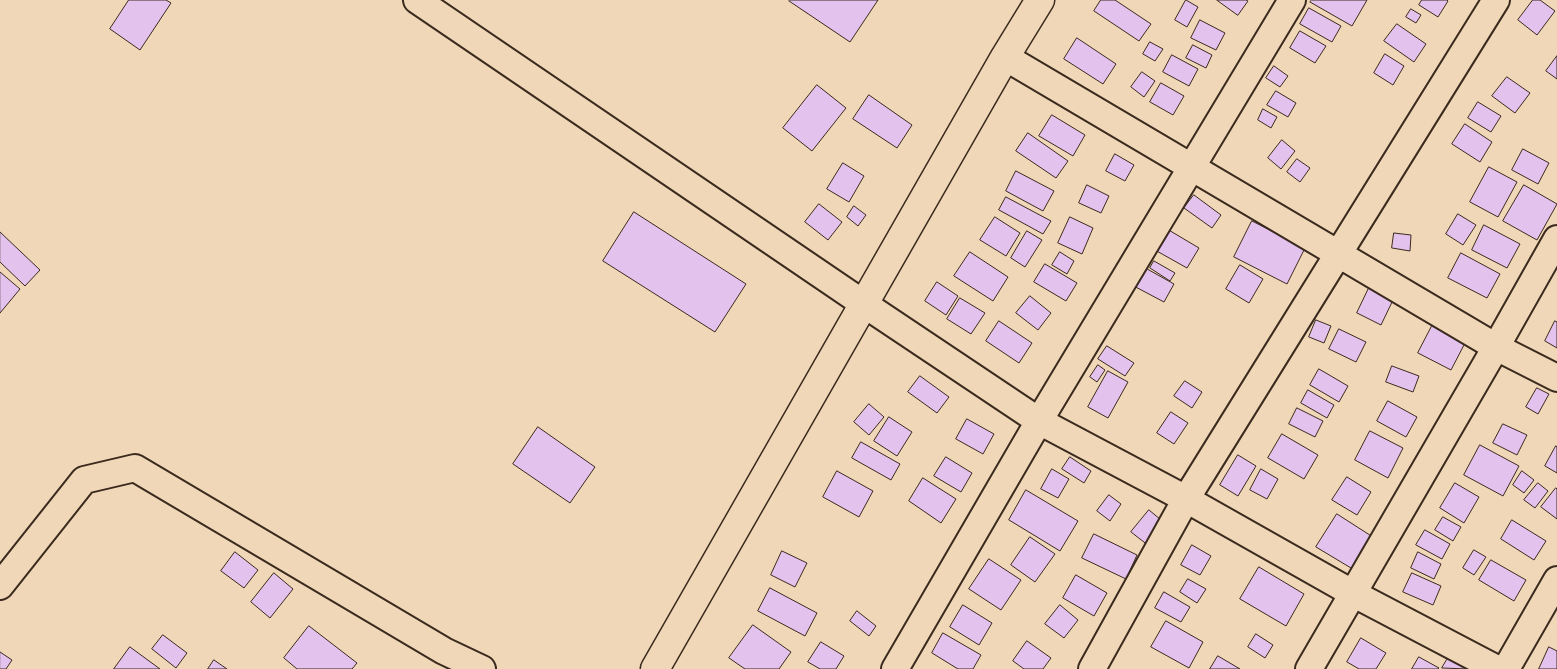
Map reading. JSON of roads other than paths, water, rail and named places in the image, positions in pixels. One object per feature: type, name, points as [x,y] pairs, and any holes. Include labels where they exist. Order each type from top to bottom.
[{"type":"street","points":[[416,0],[1039,421],[1186,500],[1354,594],[1496,669]]},
{"type":"street","points":[[655,669],[1004,57],[1040,0]]},
{"type":"street","points":[[895,669],[1039,421],[1292,0]]},
{"type":"street","points":[[1092,669],[1186,500],[1496,0]]},
{"type":"street","points":[[1004,57],[1192,166],[1496,347],[1557,378]]},
{"type":"street","points":[[1309,669],[1354,594],[1557,239]]},
{"type":"street","points":[[0,586],[84,480],[135,468],[444,651],[482,669]]},
{"type":"street","points":[[1506,669],[1557,580]]}]
